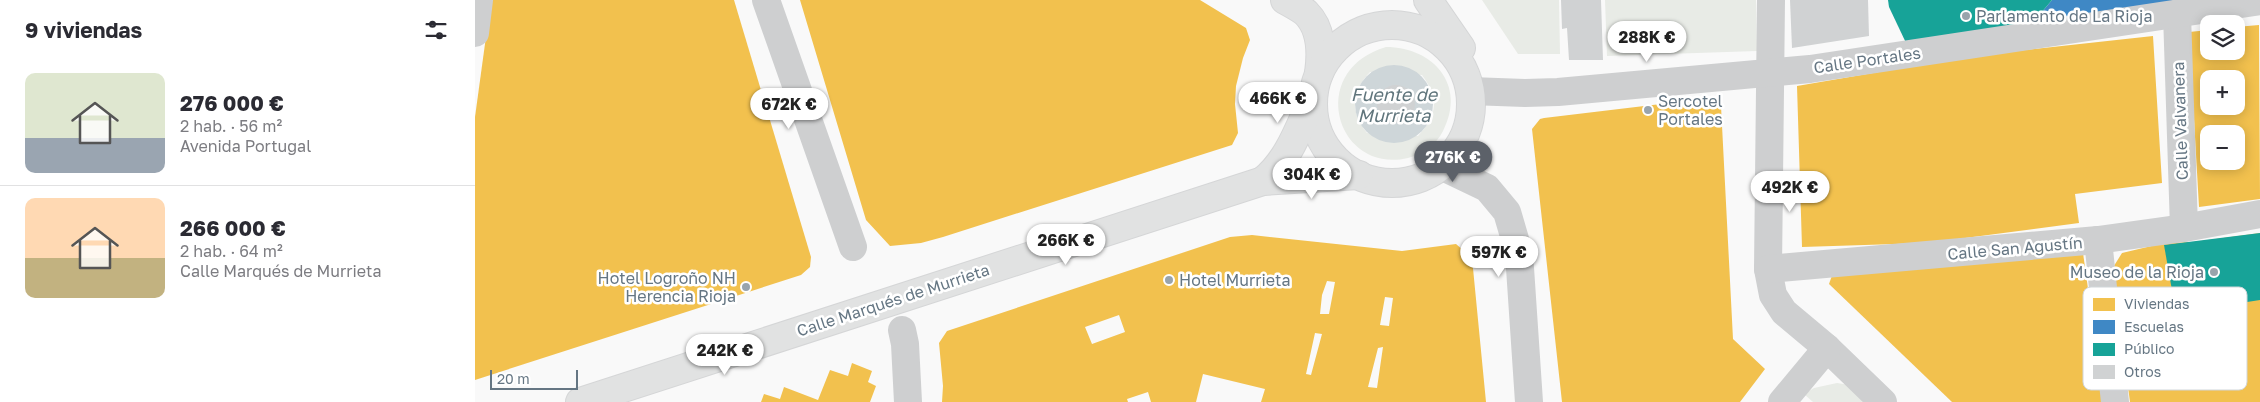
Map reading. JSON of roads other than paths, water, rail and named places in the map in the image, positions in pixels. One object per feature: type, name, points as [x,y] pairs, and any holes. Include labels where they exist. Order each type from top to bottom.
[{"type":"main road","points":[[1296,6],[1318,31],[1322,51],[1316,85],[1317,128],[1323,143],[1342,166],[1376,181],[1393,182],[1410,180],[1426,175],[1441,166],[1455,151],[1466,132],[1470,119],[1466,61],[1460,46],[1428,0]]},
{"type":"main road","points":[[1316,85],[1329,56],[1357,32],[1374,27],[1398,25],[1420,30],[1440,40],[1456,56],[1469,83]]},
{"type":"main road","name":"Calle Marqués de Murrieta","points":[[1263,181],[1277,170],[1292,145],[1316,85]]},
{"type":"main road","name":"Calle Marqués de Murrieta","points":[[580,402],[856,311],[1263,181],[1359,175]]},
{"type":"street","points":[[475,33],[479,0]]},
{"type":"street","points":[[766,0],[853,247]]},
{"type":"street","points":[[1771,0],[1768,269],[1773,295],[1784,312],[1827,348],[1883,402]]},
{"type":"street","name":"Calle Portales","points":[[1469,83],[1525,93],[1771,73],[1887,58],[2260,1]]},
{"type":"street","name":"Calle Valvanera","points":[[2177,14],[2184,228]]},
{"type":"street","points":[[1441,166],[1487,188],[1507,212],[1519,253],[1529,402]]},
{"type":"street","name":"Calle San Agustín","points":[[1768,269],[2098,240],[2184,228],[2260,214]]},
{"type":"street","points":[[2098,240],[2103,287]]},
{"type":"street","points":[[902,330],[905,344],[908,402]]},
{"type":"street","points":[[1782,402],[1827,348]]},
{"type":"water","name":"Fuente de Murrieta","points":[[1386,65],[1402,65],[1416,71],[1427,82],[1433,96],[1433,112],[1427,126],[1416,137],[1402,143],[1386,143],[1372,137],[1361,126],[1355,112],[1355,96],[1361,82],[1372,71]]},
{"type":"place","name":"Parlamento de La Rioja","points":[[1966,16]]},
{"type":"place","name":"Sercotel Portales","points":[[1648,110]]},
{"type":"place","name":"Museo de la Rioja","points":[[2214,272]]},
{"type":"place","name":"Hotel Murrieta","points":[[1169,280]]},
{"type":"place","name":"Hotel Logroño NH Herencia Rioja","points":[[746,287]]}]
